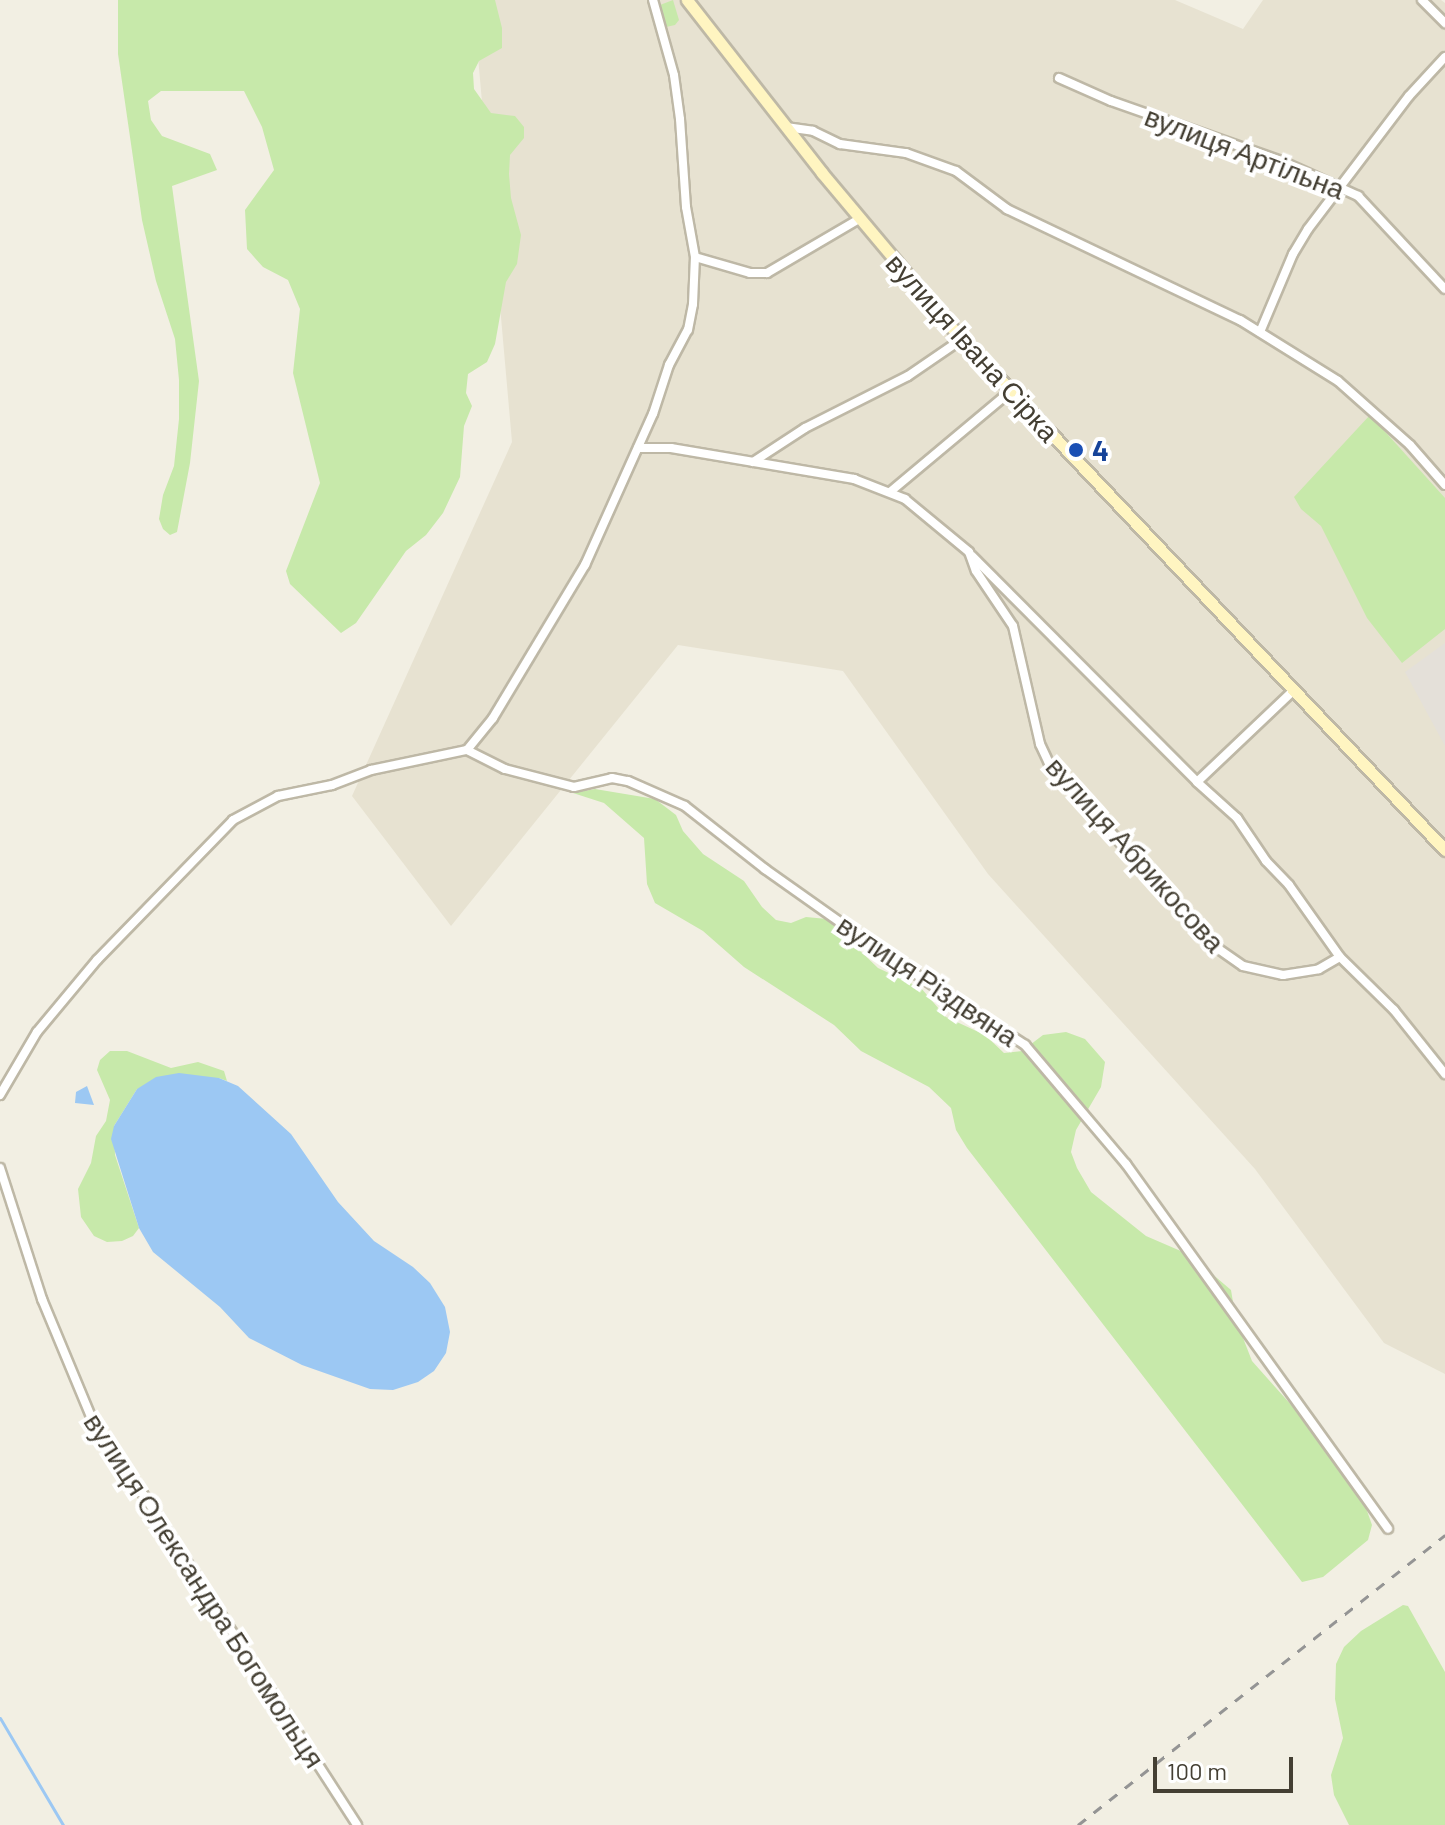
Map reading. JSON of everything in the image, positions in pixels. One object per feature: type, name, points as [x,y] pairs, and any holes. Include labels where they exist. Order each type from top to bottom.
[{"type":"street","points":[[0,1095],[37,1032],[97,960],[233,820],[278,796],[332,785],[371,770],[467,750],[493,718],[585,565],[638,448],[669,365],[688,330],[695,257],[686,207],[674,75],[653,0]]},
{"type":"street","name":"вулиця Івана Сірка","points":[[687,0],[859,219],[962,339],[1445,850]]},
{"type":"street","points":[[1422,0],[1445,23]]},
{"type":"street","points":[[1260,332],[1293,254],[1409,96],[1445,57]]},
{"type":"street","name":"вулиця Артільна","points":[[1059,78],[1111,101],[1281,161],[1342,188],[1375,210],[1445,289]]},
{"type":"street","points":[[786,127],[813,131],[840,144],[906,153],[956,171],[1016,214],[1197,298],[1260,332],[1338,381],[1410,445],[1445,485]]},
{"type":"street","points":[[695,257],[750,273],[767,273],[859,219]]},
{"type":"street","points":[[753,462],[805,428],[908,376],[962,339]]},
{"type":"street","points":[[890,492],[1011,391]]},
{"type":"street","name":"вулиця Абрикосова","points":[[638,448],[671,448],[854,479],[905,499],[969,552],[1197,782],[1237,818],[1340,957],[1386,1002],[1445,1074]]},
{"type":"street","name":"вулиця Абрикосова","points":[[969,552],[976,571],[1018,639],[1040,744],[1049,763],[1107,831],[1228,958],[1256,970],[1283,975],[1308,972],[1340,957]]},
{"type":"street","points":[[1197,782],[1294,690]]},
{"type":"street","name":"вулиця Різдвяна","points":[[467,750],[505,769],[574,787],[612,778],[628,781],[685,806],[765,869],[861,937],[1025,1045],[1126,1164],[1388,1529]]},
{"type":"street","name":"вулиця Олександра Богомольця","points":[[0,1168],[42,1299],[97,1431],[143,1494],[357,1825]]},
{"type":"shaded area","points":[[473,0],[1175,0],[1243,29],[1263,0],[1441,0],[1445,3],[1445,1374],[1384,1343],[1255,1169],[988,874],[843,671],[678,645],[451,926],[352,796],[512,442]]},
{"type":"shaded area","points":[[1445,643],[1445,746],[1405,672]]},
{"type":"green space","points":[[118,0],[495,0],[502,28],[502,48],[479,61],[473,73],[474,89],[491,113],[515,116],[524,127],[524,138],[510,155],[509,174],[511,198],[521,235],[517,264],[506,282],[495,344],[487,362],[468,374],[466,393],[472,406],[464,426],[460,477],[443,513],[426,535],[406,551],[356,623],[341,633],[290,584],[286,571],[320,483],[293,373],[300,309],[288,280],[263,267],[247,249],[245,210],[274,170],[262,127],[244,91],[161,91],[148,101],[151,120],[162,136],[210,154],[217,170],[172,186],[199,381],[190,463],[177,532],[170,535],[159,519],[163,495],[174,466],[179,380],[175,339],[156,281],[142,220],[118,54]]},
{"type":"green space","points":[[673,0],[679,20],[675,25],[666,27],[660,5]]},
{"type":"green space","points":[[1370,415],[1445,498],[1445,629],[1402,663],[1367,618],[1321,526],[1301,509],[1294,497]]},
{"type":"green space","points":[[595,789],[655,799],[676,815],[683,831],[703,854],[744,881],[762,907],[776,920],[791,923],[806,917],[827,919],[878,968],[921,988],[946,1017],[985,1035],[1004,1053],[1022,1051],[1043,1035],[1066,1032],[1085,1039],[1105,1062],[1101,1087],[1076,1130],[1071,1152],[1077,1168],[1091,1192],[1146,1236],[1190,1255],[1231,1290],[1236,1320],[1252,1361],[1293,1407],[1366,1508],[1372,1525],[1368,1540],[1323,1577],[1302,1582],[967,1148],[956,1130],[951,1108],[929,1087],[861,1051],[834,1025],[744,967],[703,931],[655,903],[647,884],[644,838],[604,803],[573,793]]},
{"type":"green space","points":[[110,1051],[127,1051],[171,1068],[198,1062],[224,1071],[227,1081],[219,1078],[137,1089],[114,1126],[115,1155],[139,1228],[133,1236],[122,1241],[107,1242],[94,1236],[81,1217],[78,1189],[91,1163],[96,1136],[106,1121],[110,1100],[97,1070],[100,1060]]},
{"type":"green space","points":[[1403,1605],[1408,1606],[1445,1672],[1445,1825],[1349,1825],[1334,1795],[1331,1775],[1343,1738],[1335,1699],[1336,1664],[1344,1647],[1361,1631]]},
{"type":"water","points":[[179,1073],[219,1078],[238,1086],[291,1134],[338,1202],[374,1241],[413,1267],[430,1283],[445,1307],[450,1332],[446,1353],[434,1371],[418,1382],[393,1390],[370,1389],[302,1365],[249,1338],[220,1307],[153,1252],[139,1228],[111,1139],[114,1126],[137,1089],[156,1077]]},
{"type":"water","points":[[87,1086],[94,1105],[75,1103],[76,1092]]},
{"type":"waterway","points":[[0,1718],[63,1825]]},
{"type":"railway","points":[[1078,1825],[1445,1535]]},
{"type":"place","name":"4","points":[[1076,450]]}]
